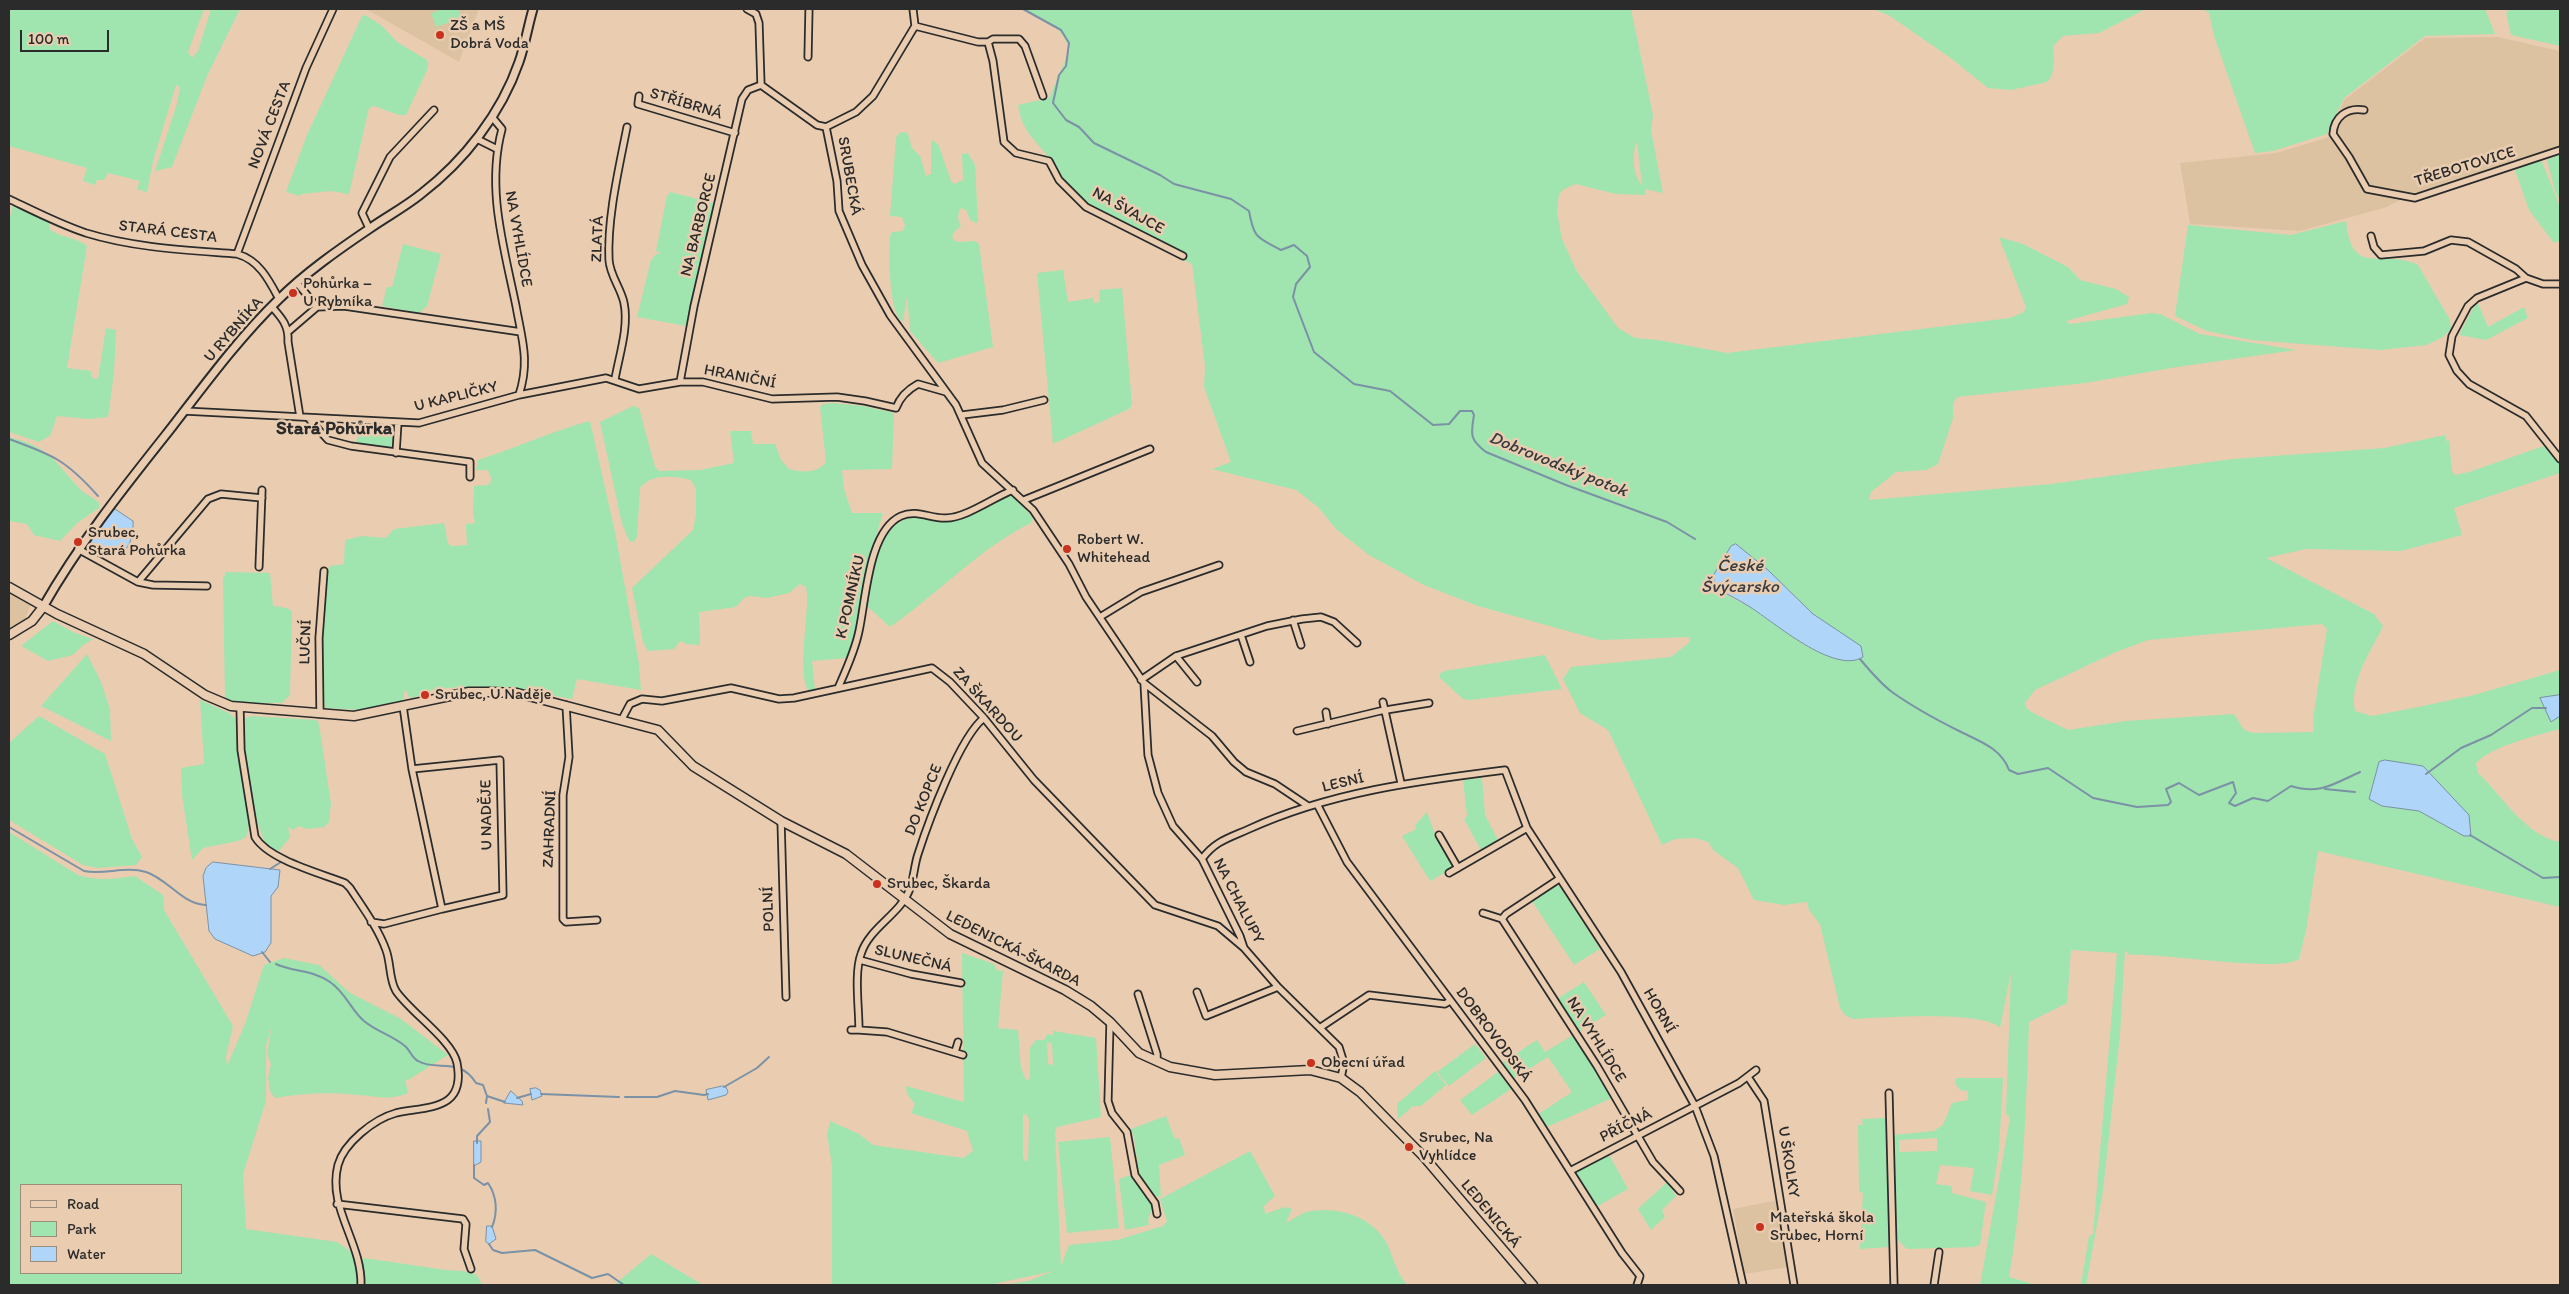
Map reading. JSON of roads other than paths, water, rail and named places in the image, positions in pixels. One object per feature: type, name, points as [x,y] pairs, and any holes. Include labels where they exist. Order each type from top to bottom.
[{"type":"main road","name":"LEDENICKÁ-ŠKARDA","points":[[9,588],[144,654],[220,703],[240,707],[354,716],[469,692],[490,692],[517,694],[566,705],[658,730],[693,766],[781,821],[846,854],[954,937],[1065,990],[1091,1006],[1110,1022],[1139,1053],[1185,1071],[1215,1076],[1310,1070],[1341,1078]]},
{"type":"main road","points":[[9,635],[32,621],[43,606]]},
{"type":"main road","name":"LEDENICKÁ","points":[[1341,1078],[1360,1092],[1424,1157],[1533,1285]]},
{"type":"street","name":"NOVÁ CESTA","points":[[237,254],[303,77],[333,9]]},
{"type":"street","points":[[492,117],[519,61],[533,9]]},
{"type":"street","points":[[747,9],[756,16],[759,23],[761,85],[817,125],[826,127]]},
{"type":"street","points":[[808,56],[809,9]]},
{"type":"street","points":[[914,9],[915,26],[978,42],[988,42],[993,39],[1019,39],[1025,46],[1043,96]]},
{"type":"street","name":"SRUBECKÁ","points":[[915,26],[873,96],[856,112],[826,127],[843,225],[862,266],[890,315],[946,392]]},
{"type":"street","name":"NA ŠVAJCE","points":[[988,42],[993,61],[1001,132],[1008,148],[1016,153],[1049,161],[1059,180],[1086,207],[1183,256]]},
{"type":"street","name":"NA BARBORCE","points":[[680,382],[694,306],[742,99],[753,86],[761,85]]},
{"type":"street","name":"STŘÍBRNÁ","points":[[639,96],[638,104],[735,133]]},
{"type":"street","points":[[369,228],[362,213],[390,157],[434,110]]},
{"type":"street","name":"TŘEBOTOVICE","points":[[2364,110],[2351,110],[2341,115],[2334,125],[2333,134],[2350,158],[2367,189],[2375,192],[2415,198],[2560,150]]},
{"type":"street","name":"U RYBNÍKA","points":[[43,606],[78,548],[238,342],[279,299],[297,284],[369,228],[420,195],[448,172],[477,139],[492,117]]},
{"type":"street","name":"NA VYHLÍDCE","points":[[492,117],[502,129],[497,149],[495,201],[526,363],[519,396]]},
{"type":"street","name":"ZLATÁ","points":[[615,379],[626,316],[624,302],[612,276],[609,260],[614,193],[627,127]]},
{"type":"street","points":[[477,139],[497,149]]},
{"type":"street","name":"STARÁ CESTA","points":[[9,199],[79,230],[111,239],[159,248],[237,254],[248,257],[256,263],[279,299]]},
{"type":"street","points":[[2371,236],[2377,253],[2381,255],[2424,251],[2451,240],[2468,242],[2516,269],[2526,278],[2543,284],[2560,284]]},
{"type":"street","points":[[2526,278],[2476,298],[2468,306],[2452,336],[2449,355],[2457,372],[2469,384],[2526,416],[2560,459]]},
{"type":"street","points":[[297,284],[317,307]]},
{"type":"street","points":[[288,331],[317,307],[344,306],[521,332]]},
{"type":"street","points":[[272,307],[284,321],[288,331],[300,417]]},
{"type":"street","name":"HRANIČNÍ","points":[[519,396],[586,380],[606,378],[615,379],[639,389],[680,382],[712,383],[772,399],[837,398],[865,401],[896,408],[909,389],[918,384],[946,392]]},
{"type":"street","points":[[946,392],[962,415],[975,452],[982,463],[1024,500],[1050,533],[1100,617],[1143,682],[1212,736],[1240,767],[1275,784],[1308,806]]},
{"type":"street","name":"U KAPLIČKY","points":[[184,411],[310,419],[419,423],[519,396]]},
{"type":"street","points":[[962,415],[1003,410],[1044,400]]},
{"type":"street","points":[[310,419],[328,440],[396,453],[470,462],[470,477]]},
{"type":"street","points":[[396,453],[398,422]]},
{"type":"street","points":[[1024,500],[1150,449]]},
{"type":"street","points":[[259,567],[262,490]]},
{"type":"street","name":"K POMNÍKU","points":[[838,688],[859,632],[867,578],[876,549],[886,531],[896,519],[914,514],[946,518],[963,514],[1013,490]]},
{"type":"street","points":[[138,582],[208,499],[221,494],[262,498]]},
{"type":"street","points":[[78,548],[138,582],[153,585],[207,586]]},
{"type":"street","points":[[1100,617],[1142,592],[1219,565]]},
{"type":"street","name":"LUČNÍ","points":[[320,714],[319,638],[324,571]]},
{"type":"street","points":[[1143,682],[1176,656],[1241,634],[1293,620],[1321,617],[1334,622],[1357,643]]},
{"type":"street","points":[[1293,620],[1301,646]]},
{"type":"street","points":[[1241,634],[1250,662]]},
{"type":"street","points":[[1176,656],[1197,682]]},
{"type":"street","name":"ZA ŠKARDOU","points":[[622,719],[630,704],[642,699],[662,700],[730,688],[779,700],[932,668],[950,682],[984,718],[1034,780],[1155,905],[1218,926],[1244,948]]},
{"type":"street","name":"NA CHALUPY","points":[[1143,682],[1148,755],[1158,793],[1173,826],[1202,859],[1240,936],[1244,948],[1278,988],[1321,1027],[1339,1047],[1344,1063],[1341,1078]]},
{"type":"street","points":[[1383,702],[1401,783]]},
{"type":"street","points":[[1297,731],[1429,703]]},
{"type":"street","name":"ZAHRADNÍ","points":[[566,705],[569,757],[563,795],[563,919],[566,922],[597,920]]},
{"type":"street","points":[[403,706],[412,769],[442,909]]},
{"type":"street","points":[[240,707],[241,750],[255,836],[262,846],[272,853],[345,883],[372,922],[387,952],[396,990],[452,1052],[457,1069],[456,1086],[452,1097],[439,1106],[393,1114],[362,1131],[348,1147],[339,1162],[334,1183],[337,1204],[357,1260],[362,1285]]},
{"type":"street","points":[[1326,712],[1328,724]]},
{"type":"street","name":"DO KOPCE","points":[[905,900],[910,890],[917,855],[957,756],[978,723],[984,718]]},
{"type":"street","name":"U NADĚJE","points":[[372,922],[384,924],[503,895],[500,760],[412,769]]},
{"type":"street","name":"LESNÍ","points":[[1202,859],[1211,847],[1275,817],[1308,806],[1401,783],[1505,770]]},
{"type":"street","name":"HORNÍ","points":[[1505,770],[1527,828],[1621,972],[1695,1106],[1714,1156],[1743,1285]]},
{"type":"street","name":"DOBROVODSKÁ","points":[[1317,804],[1347,862],[1525,1100],[1622,1252],[1640,1276],[1636,1285]]},
{"type":"street","name":"POLNÍ","points":[[781,821],[786,997]]},
{"type":"street","points":[[1450,873],[1527,828]]},
{"type":"street","points":[[1439,835],[1458,868]]},
{"type":"street","points":[[1483,913],[1502,919],[1506,914],[1559,879]]},
{"type":"street","name":"SLUNEČNÁ","points":[[859,1030],[860,960],[867,942],[905,900]]},
{"type":"street","name":"NA VYHLÍDCE","points":[[1502,919],[1597,1066],[1653,1162],[1680,1191]]},
{"type":"street","name":"SLUNEČNÁ","points":[[860,960],[911,974],[961,983]]},
{"type":"street","points":[[1198,992],[1206,1016],[1278,988]]},
{"type":"street","points":[[1138,994],[1157,1054],[1157,1061]]},
{"type":"street","points":[[1321,1027],[1369,995],[1445,1004],[1450,1001]]},
{"type":"street","points":[[1110,1022],[1108,1101],[1112,1113],[1127,1132],[1135,1174],[1155,1203],[1157,1214]]},
{"type":"street","points":[[851,1030],[882,1031],[963,1055]]},
{"type":"street","points":[[955,1052],[958,1042]]},
{"type":"street","name":"PŘÍČNÁ","points":[[1570,1170],[1695,1106],[1748,1077],[1756,1070]]},
{"type":"street","name":"U ŠKOLKY","points":[[1748,1077],[1764,1102],[1794,1285]]},
{"type":"street","points":[[1889,1093],[1894,1285]]},
{"type":"street","points":[[337,1204],[463,1219],[466,1224],[464,1249],[471,1269]]},
{"type":"street","points":[[1934,1285],[1940,1252]]},
{"type":"water","points":[[115,509],[133,521],[132,535],[128,546],[124,551],[113,554],[96,550],[90,543],[100,525]]},
{"type":"water","name":"České Švýcarsko","points":[[1736,544],[1768,570],[1813,614],[1861,646],[1863,657],[1851,661],[1836,659],[1821,653],[1789,634],[1746,604],[1716,589],[1713,576],[1731,546]]},
{"type":"water","points":[[2560,695],[2560,716],[2551,722],[2540,698]]},
{"type":"water","points":[[2385,760],[2423,766],[2469,815],[2471,836],[2464,836],[2419,811],[2382,806],[2369,799],[2379,762]]},
{"type":"water","points":[[213,862],[280,870],[278,887],[271,896],[271,943],[265,952],[253,956],[215,939],[209,931],[203,876],[206,868]]},
{"type":"water","points":[[726,1087],[728,1092],[726,1095],[708,1100],[706,1090]]},
{"type":"water","points":[[536,1088],[540,1090],[542,1096],[532,1100],[530,1089]]},
{"type":"water","points":[[511,1091],[522,1101],[523,1105],[504,1103]]},
{"type":"water","points":[[474,1141],[481,1141],[481,1162],[474,1166]]},
{"type":"water","points":[[487,1226],[492,1226],[496,1239],[489,1244],[486,1242]]},
{"type":"waterway","name":"Dobrovodský potok","points":[[1023,9],[1061,30],[1069,43],[1066,66],[1059,75],[1053,103],[1066,120],[1079,127],[1094,143],[1160,175],[1174,184],[1231,199],[1249,211],[1253,227],[1258,236],[1281,250],[1294,245],[1307,256],[1310,267],[1296,284],[1293,297],[1314,352],[1354,384],[1390,391],[1433,425],[1449,424],[1460,411],[1472,411],[1474,415],[1472,436],[1486,452],[1566,485],[1667,522],[1695,539]]},
{"type":"waterway","points":[[9,439],[58,460],[77,474],[98,496]]},
{"type":"waterway","name":"Dobrovodský potok","points":[[1860,659],[1879,681],[1892,692],[1925,713],[1989,746],[2001,756],[2009,770],[2018,774],[2048,768],[2093,798],[2137,807],[2168,805],[2171,802],[2166,789],[2179,783],[2199,795],[2233,782],[2236,793],[2229,803],[2235,806],[2253,798],[2268,801],[2291,786],[2310,789],[2326,787],[2360,772]]},
{"type":"waterway","points":[[2426,774],[2461,748],[2491,735],[2532,708],[2546,708]]},
{"type":"waterway","points":[[2325,789],[2355,792]]},
{"type":"waterway","points":[[9,827],[84,871],[138,870],[146,872],[154,875],[190,901],[206,905]]},
{"type":"waterway","name":"Dobrovodský potok","points":[[2470,835],[2543,878],[2560,877]]},
{"type":"waterway","points":[[270,869],[281,862]]},
{"type":"waterway","points":[[262,952],[270,962]]},
{"type":"waterway","points":[[276,964],[317,975],[330,982],[336,986],[364,1021],[401,1043],[416,1060],[425,1064],[455,1067],[469,1075],[476,1083],[483,1085],[487,1096],[486,1103]]},
{"type":"waterway","points":[[724,1087],[757,1068],[769,1057]]},
{"type":"waterway","points":[[625,1097],[657,1097],[675,1091],[708,1094]]},
{"type":"waterway","points":[[517,1098],[531,1094]]},
{"type":"waterway","points":[[541,1094],[619,1097]]},
{"type":"waterway","points":[[487,1096],[505,1102]]},
{"type":"waterway","points":[[477,1143],[477,1136],[490,1122],[488,1109]]},
{"type":"waterway","points":[[474,1165],[474,1178],[484,1185],[488,1183],[495,1199],[496,1210],[492,1227]]},
{"type":"waterway","points":[[489,1244],[493,1250],[502,1253],[535,1250],[592,1278],[608,1274],[624,1285]]},
{"type":"place","name":"ZŠ a MŠ Dobrá Voda","points":[[440,35]]},
{"type":"place","name":"Pohůrka – U Rybníka","points":[[293,293]]},
{"type":"place","name":"Srubec, Stará Pohůrka","points":[[78,542]]},
{"type":"place","name":"Robert W. Whitehead","points":[[1067,549]]},
{"type":"place","name":"Srubec, U Naděje","points":[[425,695]]},
{"type":"place","name":"Srubec, Škarda","points":[[877,884]]},
{"type":"place","name":"Obecní úřad","points":[[1311,1063]]},
{"type":"place","name":"Srubec, Na Vyhlídce","points":[[1409,1147]]},
{"type":"place","name":"Mateřská škola Srubec, Horní","points":[[1760,1227]]},
{"type":"district","name":"Stará Pohůrka","points":[[334,429]]}]
